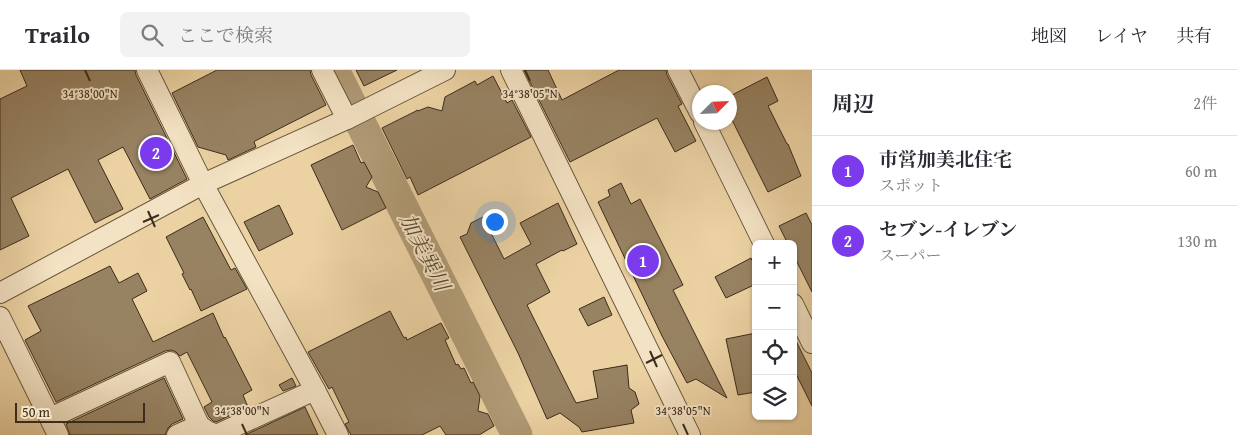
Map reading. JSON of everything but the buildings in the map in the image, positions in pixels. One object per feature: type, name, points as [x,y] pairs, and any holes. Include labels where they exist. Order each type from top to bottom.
[{"type":"street","points":[[147,70],[203,184],[338,435]]},
{"type":"street","points":[[322,70],[354,116]]},
{"type":"street","points":[[0,293],[203,184],[354,116],[445,70]]},
{"type":"street","points":[[511,70],[690,435]]},
{"type":"street","points":[[678,70],[692,97]]},
{"type":"street","points":[[708,130],[762,240]]},
{"type":"street","points":[[797,312],[812,342]]},
{"type":"street","points":[[0,317],[54,426],[170,362],[199,425],[216,435],[315,390]]},
{"type":"street","points":[[177,435],[199,425]]},
{"type":"waterway","name":"加美巽川","points":[[334,70],[517,435]]},
{"type":"place","name":"セブン-イレブン","points":[[156,153]]},
{"type":"place","name":"市営加美北住宅","points":[[643,261]]}]
